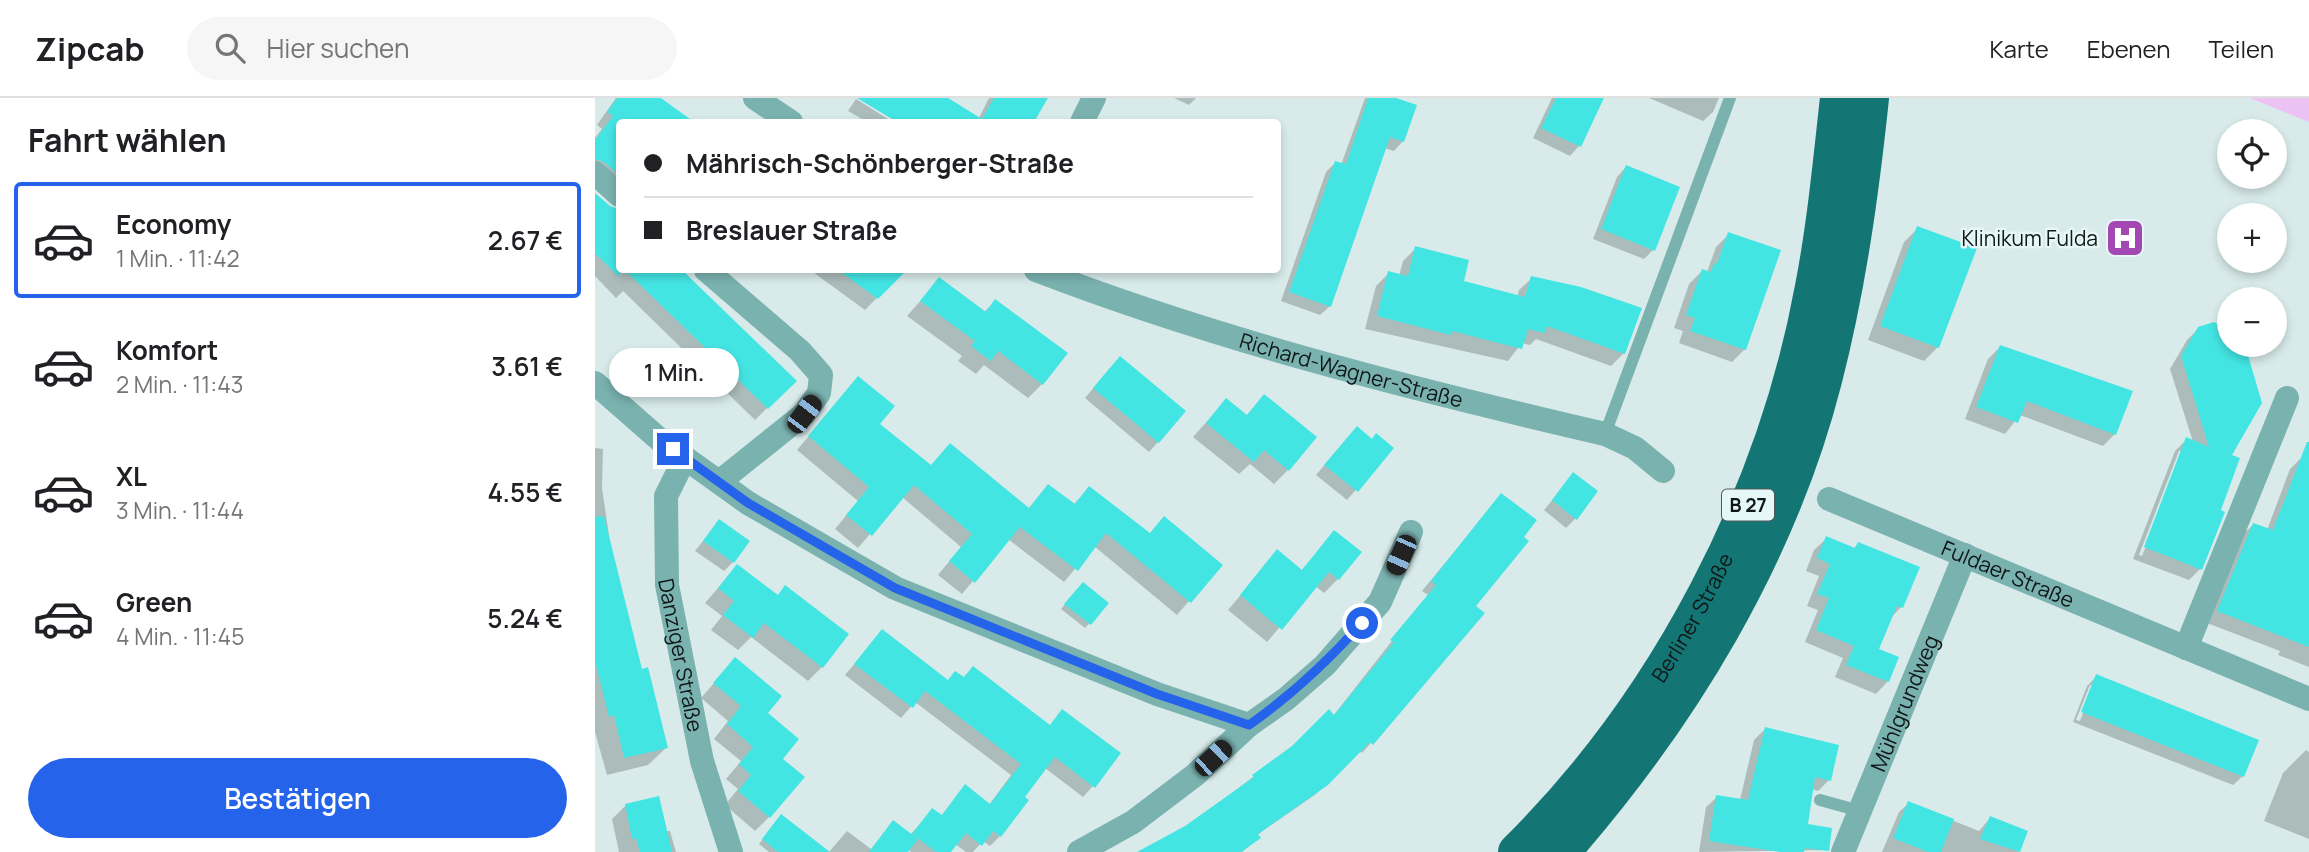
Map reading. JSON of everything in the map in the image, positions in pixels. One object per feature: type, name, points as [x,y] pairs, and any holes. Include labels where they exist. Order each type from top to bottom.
[{"type":"highway","name":"Berliner Straße","points":[[1517,852],[1597,761],[1662,672],[1707,591],[1754,492],[1787,393],[1814,287],[1839,98]]},
{"type":"highway","name":"Berliner Straße","points":[[1561,852],[1608,796],[1667,718],[1724,625],[1770,530],[1807,433],[1836,327],[1855,223],[1870,98]]},
{"type":"street","points":[[755,98],[786,119]]},
{"type":"street","points":[[1084,119],[1094,98]]},
{"type":"street","points":[[595,173],[616,192]]},
{"type":"street","points":[[709,273],[800,351],[821,375],[819,393],[804,414],[719,482]]},
{"type":"street","name":"Richard-Wagner-Straße","points":[[1044,273],[1202,329],[1367,376],[1605,434],[1635,448],[1663,471]]},
{"type":"street","points":[[595,383],[685,458],[748,503],[895,588],[1157,694],[1249,725]]},
{"type":"street","points":[[2186,648],[2287,398]]},
{"type":"street","name":"Danziger Straße","points":[[685,458],[666,496],[667,585],[702,761],[731,852]]},
{"type":"street","name":"Fuldaer Straße","points":[[1829,499],[2309,699]]},
{"type":"street","points":[[1079,852],[1133,822],[1185,783],[1249,725],[1325,665],[1380,602],[1411,532]]},
{"type":"street","name":"Mühlgrundweg","points":[[1843,852],[1965,555]]},
{"type":"lane","points":[[1605,434],[1730,98]]},
{"type":"lane","points":[[1820,800],[1860,811]]},
{"type":"shaded area","points":[[2250,98],[2309,98],[2309,122]]},
{"type":"building","points":[[617,98],[661,98],[690,119],[616,119],[616,172],[604,162],[595,159],[595,140],[613,116],[607,112]]},
{"type":"building","points":[[857,98],[948,98],[982,119],[892,119]]},
{"type":"building","points":[[994,98],[1048,98],[1036,119],[982,119]]},
{"type":"building","points":[[1368,98],[1396,98],[1417,105],[1404,142],[1390,137],[1331,307],[1289,292],[1335,161],[1346,164]]},
{"type":"building","points":[[1556,98],[1604,98],[1581,147],[1541,128]]},
{"type":"building","points":[[1626,165],[1680,187],[1655,251],[1601,229]]},
{"type":"building","points":[[595,193],[616,208],[616,273],[619,273],[619,277],[595,253]]},
{"type":"building","points":[[1917,226],[1977,248],[1939,348],[1880,326]]},
{"type":"building","points":[[1728,232],[1781,250],[1746,350],[1690,331],[1695,318],[1686,315],[1702,269],[1711,272],[1714,263],[1717,264]]},
{"type":"building","points":[[1415,246],[1469,260],[1464,281],[1525,297],[1531,276],[1581,287],[1642,308],[1625,354],[1547,326],[1545,333],[1528,329],[1522,349],[1452,331],[1451,335],[1377,316],[1388,271],[1408,276]]},
{"type":"building","points":[[628,273],[685,273],[797,381],[768,409]]},
{"type":"building","points":[[842,273],[904,273],[878,299]]},
{"type":"building","points":[[939,277],[986,312],[995,299],[1068,353],[1043,385],[998,351],[991,361],[971,346],[975,341],[920,301]]},
{"type":"building","points":[[2214,322],[2217,324],[2217,357],[2249,357],[2262,403],[2232,455],[2240,458],[2221,510],[2225,512],[2202,570],[2144,547],[2186,437],[2209,447],[2181,356],[2198,327]]},
{"type":"building","points":[[2000,345],[2133,391],[2116,435],[2027,401],[2018,423],[1976,407]]},
{"type":"building","points":[[1120,356],[1186,411],[1159,443],[1093,388]]},
{"type":"building","points":[[858,376],[895,406],[880,424],[931,465],[950,443],[1029,508],[1048,484],[1075,504],[1089,486],[1150,533],[1164,516],[1223,565],[1191,603],[1106,533],[1078,571],[1020,527],[975,583],[949,561],[972,534],[914,485],[872,536],[846,515],[869,487],[808,436]]},
{"type":"building","points":[[1264,394],[1317,437],[1289,471],[1264,450],[1254,462],[1206,423],[1226,398],[1247,415]]},
{"type":"building","points":[[1357,426],[1372,439],[1376,433],[1394,448],[1358,492],[1324,465]]},
{"type":"building","points":[[2307,442],[2309,647],[2217,611],[2253,523],[2273,530]]},
{"type":"building","points":[[1573,472],[1598,491],[1577,520],[1552,500]]},
{"type":"building","points":[[1501,493],[1537,520],[1524,537],[1529,541],[1476,606],[1485,613],[1373,745],[1370,742],[1328,785],[1258,834],[1261,838],[1241,852],[1137,852],[1185,826],[1254,777],[1252,775],[1292,746],[1329,709],[1334,715],[1394,642],[1390,640],[1436,585],[1431,581]]},
{"type":"building","points":[[604,516],[642,669],[648,667],[668,748],[624,758],[614,715],[609,717],[595,661],[595,517]]},
{"type":"building","points":[[719,519],[750,541],[734,563],[703,541]]},
{"type":"building","points":[[1334,530],[1362,552],[1339,580],[1329,572],[1282,630],[1240,595],[1277,549],[1302,570]]},
{"type":"building","points":[[1826,536],[1855,548],[1858,542],[1920,567],[1903,608],[1897,606],[1879,649],[1899,657],[1889,682],[1846,665],[1854,646],[1816,630],[1829,598],[1817,594],[1830,564],[1817,558]]},
{"type":"building","points":[[737,564],[778,595],[785,585],[849,634],[823,668],[764,623],[753,638],[723,615],[734,601],[718,588]]},
{"type":"building","points":[[1083,582],[1109,603],[1091,625],[1064,604]]},
{"type":"building","points":[[882,629],[948,680],[955,671],[964,677],[973,666],[1050,725],[1062,709],[1121,753],[1095,788],[1055,757],[1025,797],[1029,800],[1001,837],[993,831],[982,846],[966,833],[951,852],[936,852],[912,834],[932,808],[942,815],[965,784],[990,804],[1021,764],[925,691],[913,708],[854,664]]},
{"type":"building","points":[[735,657],[782,696],[768,713],[799,739],[783,759],[805,777],[770,818],[738,791],[751,775],[739,764],[753,747],[727,724],[741,706],[713,683]]},
{"type":"building","points":[[2096,674],[2259,740],[2244,777],[2081,712]]},
{"type":"building","points":[[1765,727],[1839,745],[1831,781],[1815,777],[1808,824],[1832,828],[1829,851],[1805,848],[1804,852],[1780,852],[1709,841],[1716,795],[1748,800]]},
{"type":"building","points":[[659,796],[672,852],[640,852],[636,838],[632,839],[625,804]]},
{"type":"building","points":[[1908,801],[1954,819],[1941,852],[1928,852],[1893,838]]},
{"type":"building","points":[[781,814],[830,852],[778,852],[762,839]]},
{"type":"building","points":[[1990,816],[2028,831],[2020,852],[1980,839]]},
{"type":"building","points":[[893,820],[918,839],[908,852],[869,852]]},
{"type":"place","name":"Klinikum Fulda","points":[[2125,238]]},
{"type":"route","points":[[673,449],[748,503],[895,588],[1157,694],[1249,725],[1325,665],[1362,623]]}]
